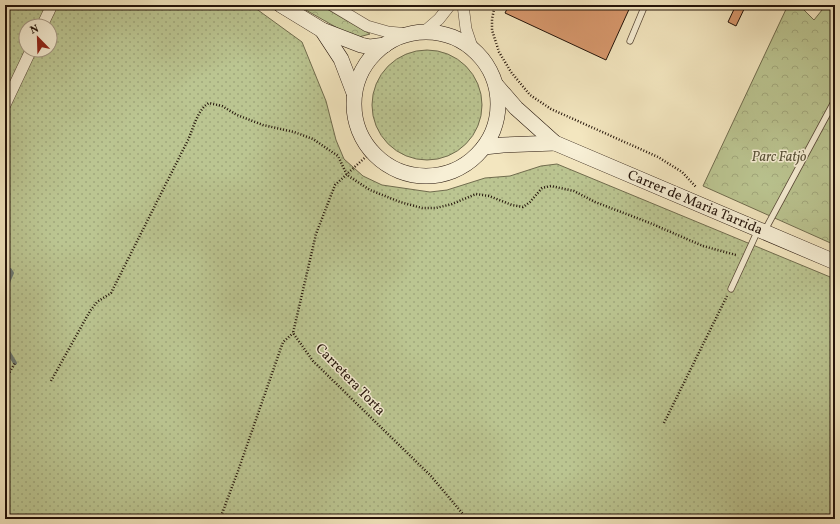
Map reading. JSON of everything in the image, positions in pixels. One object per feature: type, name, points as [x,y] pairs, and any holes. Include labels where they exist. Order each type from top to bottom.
[{"type":"main road","points":[[281,5],[322,30],[361,45],[370,47],[385,45]]},
{"type":"main road","points":[[322,30],[341,59],[354,94]]},
{"type":"main road","points":[[416,33],[441,34],[450,36],[473,50],[487,65],[495,84],[498,97],[497,117],[494,130],[484,147],[472,160],[458,169],[441,174],[424,176],[407,174],[395,170],[371,152],[361,137],[355,120],[354,111],[354,94],[360,75],[366,63],[385,45],[400,37],[416,33]]},
{"type":"main road","name":"Carrer de Maria Tarrida","points":[[495,84],[516,108],[555,143],[835,262]]},
{"type":"main road","name":"Carrer de Maria Tarrida","points":[[484,147],[555,143]]},
{"type":"street","points":[[46,18],[52,5]]},
{"type":"street","points":[[332,5],[368,26],[388,32],[416,33],[439,19],[450,5]]},
{"type":"street","points":[[463,5],[466,29],[473,50]]},
{"type":"street","points":[[5,106],[27,58]]},
{"type":"lane","points":[[630,41],[645,5]]},
{"type":"lane","points":[[731,289],[745,258],[835,100]]},
{"type":"path","name":"Carrer de Maria Tarrida","points":[[495,5],[492,19],[492,30],[499,52],[504,62],[530,95],[551,109],[658,157],[682,172]]},
{"type":"path","points":[[52,381],[90,311],[97,302],[111,293],[188,140],[198,116],[204,106],[209,103],[222,106],[237,115],[263,125],[294,132],[313,139],[338,156],[346,174],[370,190],[400,202],[422,208],[436,208],[452,204],[476,194],[489,196],[512,205],[523,207],[530,202],[542,188],[551,186],[574,191],[594,202],[650,223],[703,246],[745,258]]},
{"type":"path","points":[[220,519],[283,342],[293,332],[316,234],[335,185],[371,152]]},
{"type":"path","points":[[664,423],[731,289]]},
{"type":"path","name":"Carretera Torta","points":[[293,332],[314,361],[431,476],[467,519]]},
{"type":"path","points":[[5,380],[14,362]]},
{"type":"green space","points":[[5,5],[251,5],[302,42],[326,101],[336,140],[344,159],[363,176],[382,185],[430,192],[447,190],[485,178],[510,176],[541,166],[557,164],[835,279],[835,519],[5,519]]},
{"type":"green space","points":[[297,5],[320,5],[370,34],[355,38]]},
{"type":"green space","name":"Parc Fatjò","points":[[788,5],[799,5],[814,20],[826,5],[835,5],[835,245],[703,186]]},
{"type":"green space","points":[[427,50],[448,54],[458,59],[466,66],[473,74],[478,84],[482,105],[478,126],[473,136],[466,144],[458,151],[448,156],[427,160],[406,156],[396,151],[388,144],[381,136],[376,126],[372,105],[376,84],[381,74],[388,66],[396,59],[406,54]]},
{"type":"building","points":[[509,5],[631,5],[606,60],[505,13]]},
{"type":"building","points":[[736,5],[746,5],[736,26],[728,22]]},
{"type":"waterway","points":[[5,267],[12,273],[5,289]]},
{"type":"waterway","points":[[5,351],[9,353],[15,363]]}]
